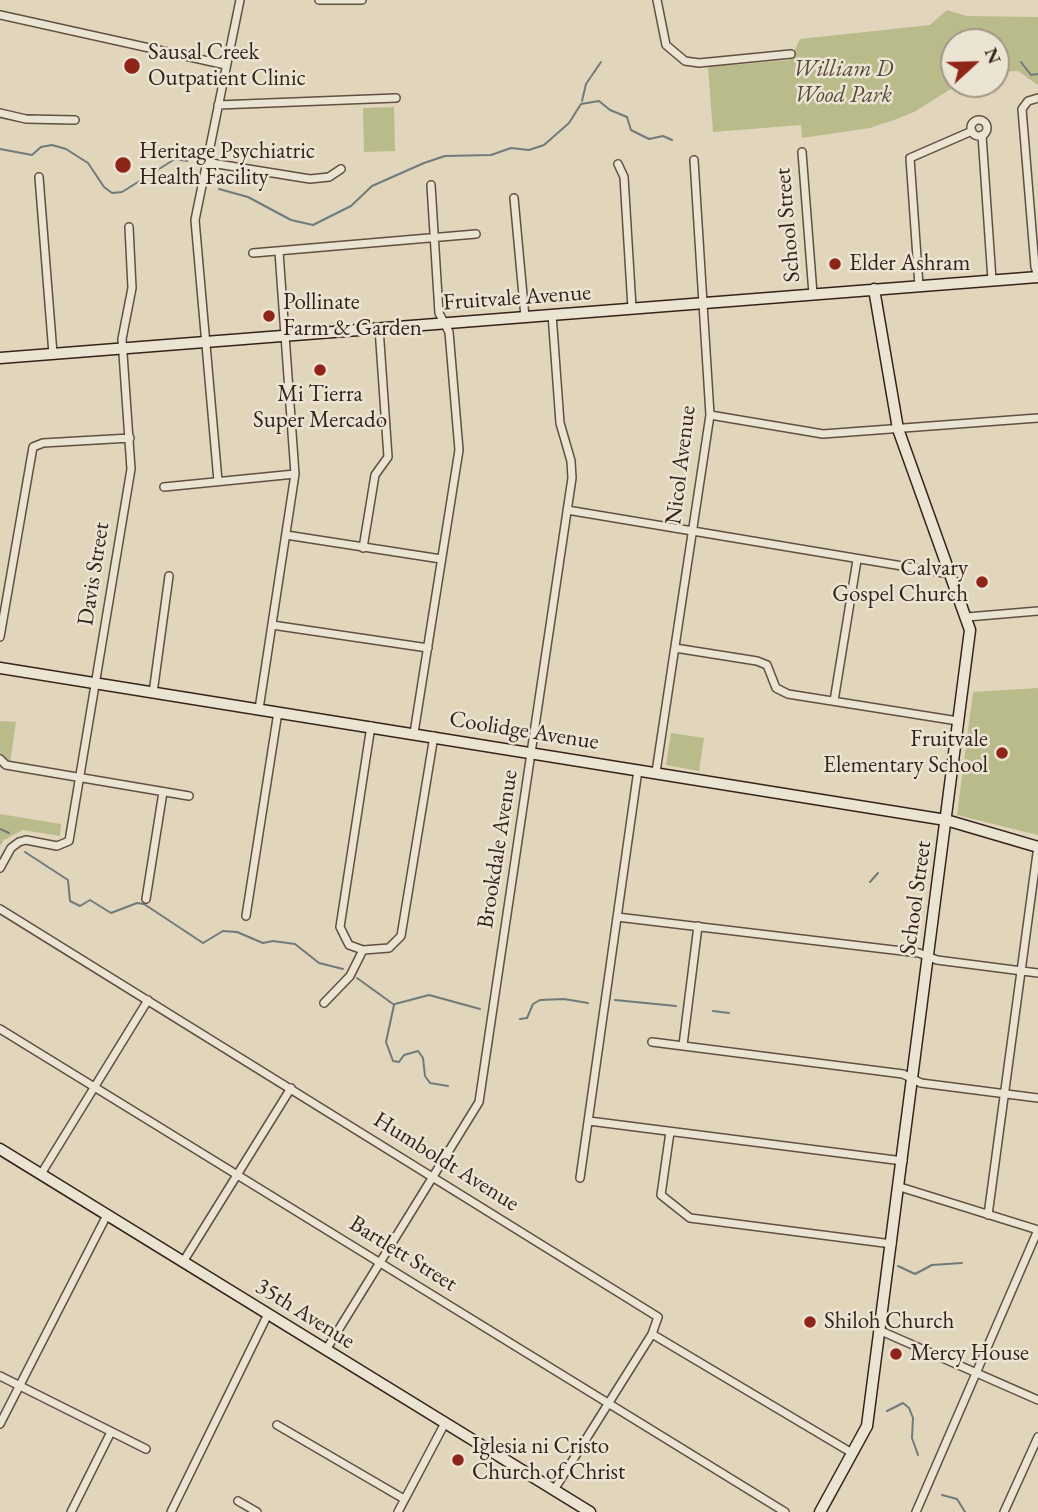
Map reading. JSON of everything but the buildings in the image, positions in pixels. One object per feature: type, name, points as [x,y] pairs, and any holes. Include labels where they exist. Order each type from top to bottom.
[{"type":"street","points":[[218,481],[195,220],[240,0]]},
{"type":"street","points":[[319,0],[362,0]]},
{"type":"street","points":[[657,0],[661,34],[674,55],[699,63],[791,54]]},
{"type":"street","points":[[0,15],[226,65]]},
{"type":"street","points":[[218,105],[396,98]]},
{"type":"street","points":[[1038,98],[1028,101],[1022,109],[1035,267],[1038,276]]},
{"type":"street","points":[[0,113],[26,119],[75,120]]},
{"type":"street","points":[[972,131],[973,123],[982,121],[987,127],[982,135],[992,280]]},
{"type":"street","points":[[919,286],[910,158],[972,131],[982,135]]},
{"type":"street","name":"School Street","points":[[802,152],[813,294]]},
{"type":"street","name":"Nicol Avenue","points":[[656,772],[710,415],[694,160]]},
{"type":"street","points":[[205,162],[310,179],[329,177],[341,169]]},
{"type":"street","points":[[618,164],[624,177],[632,308]]},
{"type":"street","points":[[39,177],[53,354]]},
{"type":"street","points":[[414,733],[459,450],[449,332],[439,313],[430,185]]},
{"type":"street","points":[[514,198],[525,317]]},
{"type":"street","name":"Davis Street","points":[[0,868],[11,848],[19,842],[26,840],[57,846],[69,841],[131,468],[123,348],[132,288],[130,227]]},
{"type":"street","points":[[253,253],[476,234]]},
{"type":"street","points":[[258,709],[295,474],[279,252]]},
{"type":"street","name":"Fruitvale Avenue","points":[[0,358],[1038,276]]},
{"type":"street","name":"School Street","points":[[820,1512],[867,1426],[970,629],[898,429],[874,289]]},
{"type":"street","name":"Brookdale Avenue","points":[[326,1350],[479,1102],[567,510],[571,461],[560,423],[552,314]]},
{"type":"street","points":[[363,548],[375,475],[388,462],[379,328]]},
{"type":"street","points":[[710,415],[823,433],[1038,418]]},
{"type":"street","points":[[0,637],[33,447],[43,443],[130,438]]},
{"type":"street","points":[[164,487],[295,474]]},
{"type":"street","points":[[567,510],[950,574]]},
{"type":"street","points":[[286,535],[441,559]]},
{"type":"street","points":[[834,701],[857,559]]},
{"type":"street","points":[[153,693],[169,576]]},
{"type":"street","points":[[967,617],[1038,611]]},
{"type":"street","points":[[272,625],[428,648]]},
{"type":"street","points":[[675,648],[757,661],[767,666],[776,688],[788,694],[958,721]]},
{"type":"street","name":"Coolidge Avenue","points":[[0,668],[946,820],[1037,847]]},
{"type":"street","points":[[246,916],[278,712]]},
{"type":"street","points":[[371,726],[340,927],[349,945],[363,950],[388,948],[401,936],[435,736]]},
{"type":"street","points":[[0,759],[6,765],[189,796]]},
{"type":"street","points":[[580,1178],[638,769]]},
{"type":"street","points":[[146,899],[163,792]]},
{"type":"street","points":[[988,1215],[1037,847]]},
{"type":"street","name":"Humboldt Avenue","points":[[0,909],[659,1317],[652,1334]]},
{"type":"street","points":[[617,917],[928,956],[1038,973]]},
{"type":"street","points":[[683,1045],[698,926]]},
{"type":"street","points":[[324,1003],[350,975],[363,950]]},
{"type":"street","points":[[41,1174],[148,1000]]},
{"type":"street","name":"Bartlett Street","points":[[0,1030],[785,1512]]},
{"type":"street","points":[[652,1042],[1038,1098]]},
{"type":"street","points":[[183,1262],[291,1088]]},
{"type":"street","points":[[589,1121],[903,1161]]},
{"type":"street","points":[[670,1132],[662,1198],[690,1218],[892,1244]]},
{"type":"street","name":"35th Avenue","points":[[0,1149],[590,1512]]},
{"type":"street","points":[[900,1187],[1038,1230],[916,1512]]},
{"type":"street","points":[[0,1424],[107,1215]]},
{"type":"street","points":[[171,1512],[268,1314]]},
{"type":"street","points":[[881,1331],[1038,1400]]},
{"type":"street","points":[[554,1490],[652,1334],[852,1453]]},
{"type":"street","points":[[0,1376],[146,1449]]},
{"type":"street","points":[[398,1512],[444,1423]]},
{"type":"street","points":[[277,1425],[404,1499]]},
{"type":"street","points":[[71,1512],[111,1432]]},
{"type":"street","points":[[1004,1512],[1038,1437]]},
{"type":"street","points":[[238,1501],[257,1512]]},
{"type":"green space","name":"William D Wood Park","points":[[947,10],[967,16],[1038,17],[1038,85],[1018,71],[1010,71],[1010,28],[940,28],[940,96],[914,112],[870,128],[802,138],[801,125],[713,132],[708,67],[790,60],[800,39],[930,25]]},
{"type":"green space","points":[[394,107],[395,151],[364,152],[363,108]]},
{"type":"green space","name":"Fruitvale Elementary School","points":[[1038,688],[1038,835],[957,815],[973,692]]},
{"type":"green space","points":[[0,721],[16,722],[9,770],[0,768]]},
{"type":"green space","points":[[671,733],[704,738],[699,771],[666,765]]},
{"type":"green space","points":[[0,814],[61,824],[60,836],[23,830],[4,840],[0,846]]},
{"type":"waterway","points":[[582,101],[586,84],[601,62]]},
{"type":"waterway","points":[[1021,62],[1031,75],[1038,74]]},
{"type":"waterway","points":[[219,189],[248,197],[291,220],[313,225],[351,206],[372,186],[424,163],[445,156],[491,155],[511,148],[529,150],[544,145],[569,123],[581,104],[599,101],[610,110],[627,117],[631,130],[649,139],[663,136],[672,140]]},
{"type":"waterway","points":[[0,149],[32,155],[41,147],[52,145],[66,149],[88,163],[104,187],[112,193],[122,192],[175,159],[187,161]]},
{"type":"waterway","points":[[0,829],[9,833]]},
{"type":"waterway","points":[[25,852],[68,880],[70,901],[80,906],[90,900],[111,913],[137,903],[144,904],[203,943],[223,931],[237,932],[263,943],[273,941],[295,944],[319,963],[343,969]]},
{"type":"waterway","points":[[870,882],[878,873]]},
{"type":"waterway","points":[[357,978],[393,1004]]},
{"type":"waterway","points":[[395,1004],[429,995],[480,1009]]},
{"type":"waterway","points":[[520,1019],[527,1018],[533,1004],[540,1000],[564,999],[588,1003]]},
{"type":"waterway","points":[[615,1000],[676,1006]]},
{"type":"waterway","points":[[394,1005],[386,1042],[393,1061],[399,1062],[404,1055],[418,1051],[423,1058],[425,1076],[430,1083],[448,1086]]},
{"type":"waterway","points":[[713,1011],[729,1013]]},
{"type":"waterway","points":[[898,1266],[915,1274],[932,1265],[962,1263]]},
{"type":"waterway","points":[[887,1411],[903,1403],[909,1408],[913,1418],[912,1438],[918,1455]]},
{"type":"waterway","points":[[942,1495],[957,1499],[965,1512]]},
{"type":"place","name":"Sausal Creek Outpatient Clinic","points":[[132,66]]},
{"type":"place","name":"Heritage Psychiatric Health Facility","points":[[123,165]]},
{"type":"place","name":"Elder Ashram","points":[[835,264]]},
{"type":"place","name":"Pollinate Farm & Garden","points":[[269,316]]},
{"type":"place","name":"Mi Tierra Super Mercado","points":[[320,370]]},
{"type":"place","name":"Calvary Gospel Church","points":[[982,582]]},
{"type":"place","name":"Fruitvale Elementary School","points":[[1002,753]]},
{"type":"place","name":"Shiloh Church","points":[[810,1322]]},
{"type":"place","name":"Mercy House","points":[[896,1354]]},
{"type":"place","name":"Iglesia ni Cristo Church of Christ","points":[[458,1460]]}]
